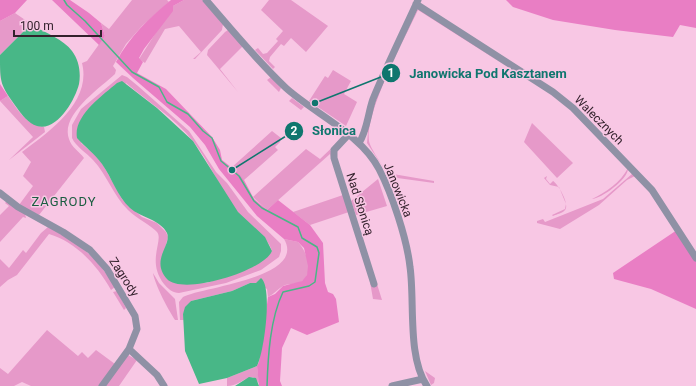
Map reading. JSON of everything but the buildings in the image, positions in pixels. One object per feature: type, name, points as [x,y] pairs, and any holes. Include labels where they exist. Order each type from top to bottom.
[{"type":"street","name":"Janowicka","points":[[206,0],[278,81],[359,143],[379,169],[406,246],[412,279],[415,344],[423,379],[427,386]]},
{"type":"street","points":[[359,143],[363,137],[371,105],[389,61],[417,2]]},
{"type":"street","name":"Walecznych","points":[[417,2],[553,92],[573,108],[652,190],[696,258]]},
{"type":"street","name":"Nad Słonicą","points":[[348,135],[334,150],[334,158],[374,284]]},
{"type":"street","name":"Zagrody","points":[[0,193],[29,214],[74,238],[90,250],[104,265],[137,320],[136,334],[129,349],[102,386]]},
{"type":"street","points":[[129,349],[157,375],[164,386]]},
{"type":"street","points":[[392,386],[423,379]]},
{"type":"shaded area","points":[[0,0],[27,0],[15,13],[0,21]]},
{"type":"shaded area","points":[[52,0],[70,0],[101,23],[105,36],[99,45]]},
{"type":"shaded area","points":[[132,0],[167,0],[169,2],[142,26],[126,44],[113,66],[116,70],[115,74],[91,94],[70,121],[68,130],[69,139],[84,158],[39,215],[19,205],[33,186],[23,176],[31,162],[22,152],[66,115],[75,103],[81,91],[83,77],[82,63],[87,61],[105,36],[101,23],[109,29]]},
{"type":"shaded area","points":[[171,0],[184,0],[173,6],[173,11],[144,49],[139,58],[143,62],[137,73],[166,89],[212,137],[220,150],[222,160],[236,171],[244,180],[254,199],[267,210],[278,200],[310,225],[323,243],[325,283],[328,292],[333,294],[336,299],[339,322],[307,335],[291,328],[282,348],[280,381],[282,386],[259,386],[257,366],[259,362],[268,297],[275,294],[283,286],[302,281],[307,275],[308,266],[304,248],[298,242],[284,239],[257,216],[219,169],[205,145],[190,127],[116,62],[127,44],[140,28]]},
{"type":"shaded area","points":[[184,0],[202,0],[223,24],[222,30],[195,59],[193,59],[201,52],[179,26],[165,29],[145,63],[139,59],[173,6]]},
{"type":"shaded area","points":[[269,0],[291,0],[328,26],[306,52],[291,38],[284,46],[281,44],[270,57],[269,61],[275,67],[273,69],[255,50],[258,48],[263,54],[267,53],[278,41],[276,39],[283,31],[261,10]]},
{"type":"shaded area","points":[[506,0],[696,0],[696,28],[680,25],[673,37],[615,30],[553,20],[513,7]]},
{"type":"shaded area","points":[[418,8],[514,71],[418,10],[379,94],[369,128],[370,144],[387,173],[367,143],[368,132],[366,132],[379,91]]},
{"type":"shaded area","points":[[15,13],[34,26],[29,26],[0,55],[0,21]]},
{"type":"shaded area","points":[[29,26],[34,26],[69,47],[76,58],[79,67],[79,84],[74,98],[58,120],[44,127],[34,125],[23,116],[7,94],[2,83],[0,72],[0,55]]},
{"type":"shaded area","points":[[228,30],[243,46],[220,69],[238,92],[207,55],[208,50]]},
{"type":"shaded area","points":[[333,70],[351,81],[344,94],[357,102],[346,126],[315,105],[313,102],[312,103],[309,101],[325,76],[328,78]]},
{"type":"shaded area","points":[[122,75],[127,77],[189,131],[216,172],[227,183],[248,212],[281,244],[279,257],[261,270],[226,283],[179,293],[169,289],[164,284],[156,267],[156,252],[159,240],[157,232],[128,210],[118,198],[98,166],[72,138],[72,125],[81,109]],"holes":[[[126,83],[170,118],[186,133],[199,149],[238,213],[262,235],[270,245],[272,251],[254,266],[207,283],[168,279],[161,264],[168,237],[166,232],[157,223],[142,217],[122,199],[103,165],[96,156],[81,143]]]},
{"type":"shaded area","points":[[271,77],[281,88],[279,92],[267,80]]},
{"type":"shaded area","points":[[122,81],[157,108],[193,141],[238,212],[265,237],[272,251],[266,259],[239,273],[205,283],[189,285],[176,283],[167,279],[162,272],[161,259],[167,243],[167,233],[160,225],[134,211],[125,203],[102,164],[77,138],[77,130],[84,114],[104,94],[117,83]]},
{"type":"shaded area","points":[[0,84],[8,96],[0,101]]},
{"type":"shaded area","points":[[8,96],[27,120],[38,126],[44,127],[45,132],[9,160],[33,137],[0,101]]},
{"type":"shaded area","points":[[292,98],[304,107],[301,110],[289,101]]},
{"type":"shaded area","points":[[532,123],[573,163],[557,178],[524,142]]},
{"type":"shaded area","points":[[272,131],[281,138],[280,142],[275,147],[278,150],[244,180],[231,168]]},
{"type":"shaded area","points":[[342,138],[330,151],[333,150],[333,164],[330,154],[267,210],[253,197],[306,149],[320,159]]},
{"type":"shaded area","points":[[628,168],[624,177],[614,188],[602,196],[592,199],[602,194],[612,186],[621,178]]},
{"type":"shaded area","points":[[387,173],[434,181],[434,183],[390,177],[396,197]]},
{"type":"shaded area","points":[[632,174],[634,174],[654,197],[635,176],[627,180],[599,205],[560,229],[537,223],[537,221],[543,219],[545,222],[603,199]]},
{"type":"shaded area","points":[[547,176],[546,179],[550,184],[553,181],[558,187],[550,185],[544,178]]},
{"type":"shaded area","points":[[378,179],[387,206],[356,215],[351,201]]},
{"type":"shaded area","points":[[343,195],[349,212],[310,225],[293,212]]},
{"type":"shaded area","points":[[7,201],[25,214],[26,218],[23,217],[0,242],[0,215],[9,206],[5,203]]},
{"type":"shaded area","points":[[566,204],[566,207],[565,210],[564,211],[553,216],[552,215],[565,209]]},
{"type":"shaded area","points":[[48,227],[70,239],[94,259],[115,287],[111,290],[92,263],[77,249],[49,234],[17,275],[0,287],[0,259],[9,268],[23,250],[26,253],[41,233]]},
{"type":"shaded area","points":[[677,230],[696,261],[696,309],[651,289],[614,279],[613,273]]},
{"type":"shaded area","points":[[284,239],[298,242],[304,250],[309,267],[306,277],[302,281],[283,286],[268,297],[267,289],[256,283],[250,283],[232,291],[191,301],[183,314],[184,320],[180,320],[179,302],[183,297],[249,279],[267,272],[281,263],[287,252]]},
{"type":"shaded area","points":[[153,273],[159,283],[175,299],[178,320],[175,320],[165,303],[156,284]]},
{"type":"shaded area","points":[[261,278],[265,284],[267,306],[265,335],[257,366],[227,378],[199,384],[185,351],[183,314],[185,307],[191,301],[232,291],[250,283],[256,283]]},
{"type":"shaded area","points":[[370,282],[377,284],[382,300],[373,299]]},
{"type":"shaded area","points":[[117,291],[126,308],[124,310],[113,292]]},
{"type":"shaded area","points":[[47,330],[78,356],[82,352],[88,358],[96,350],[115,364],[101,386],[31,386],[22,382],[14,386],[0,386],[0,368],[8,374]]},
{"type":"shaded area","points":[[128,355],[137,360],[119,386],[104,386]]},
{"type":"shaded area","points":[[257,366],[259,383],[253,377],[234,385],[227,386],[227,378]]},
{"type":"shaded area","points":[[425,371],[435,378],[434,383],[431,385]]},
{"type":"shaded area","points":[[249,377],[256,378],[259,386],[235,386]]},
{"type":"waterway","points":[[64,0],[67,5],[85,21],[132,72],[159,87],[167,102],[188,114],[203,131],[212,138],[221,161],[239,176],[254,201],[262,208],[298,227],[302,238],[317,247],[319,253],[315,282],[309,286],[283,292],[275,314],[270,338],[267,386]]},
{"type":"place","name":"Janowicka Pod Kasztanem","points":[[315,103]]},
{"type":"place","name":"Słonica","points":[[232,170]]},
{"type":"district","name":"ZAGRODY","points":[[64,201]]}]
